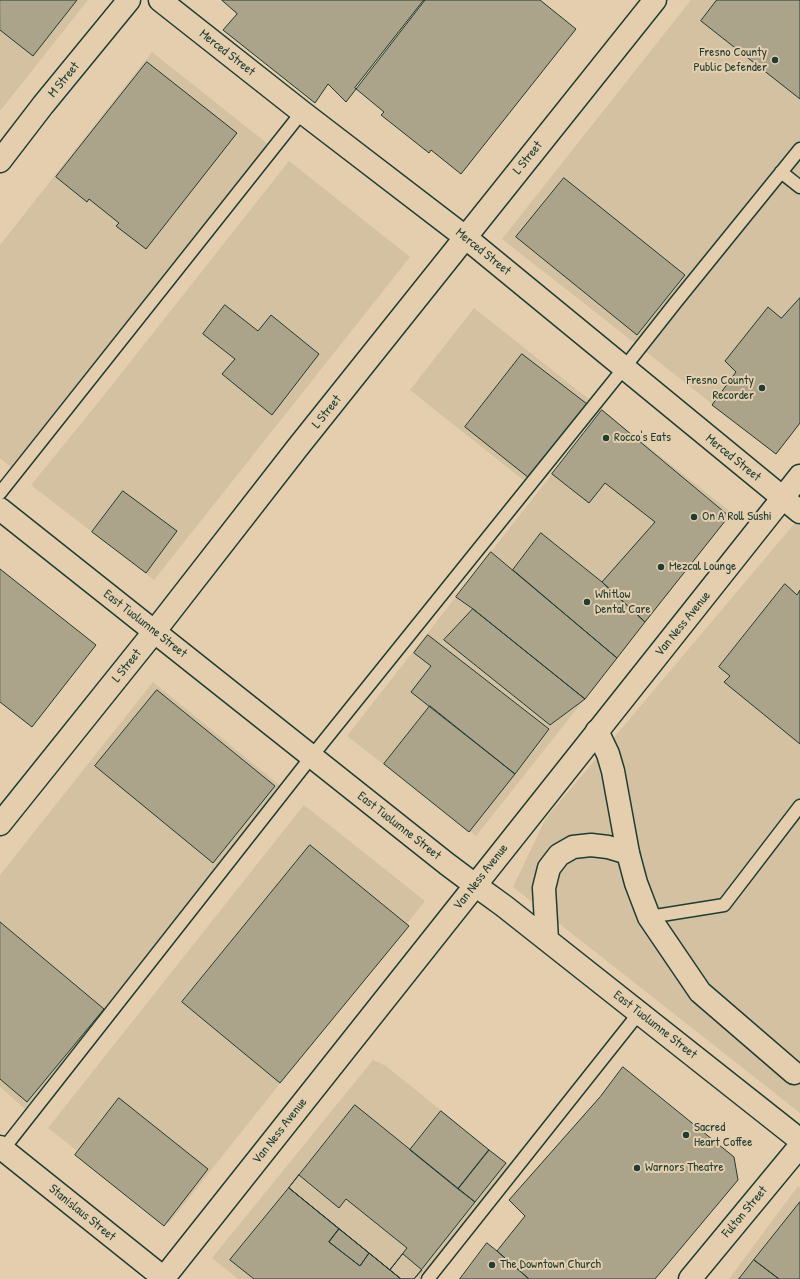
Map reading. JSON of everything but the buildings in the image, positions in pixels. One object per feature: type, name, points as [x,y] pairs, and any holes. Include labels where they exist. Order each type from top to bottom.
[{"type":"main road","name":"M Street","points":[[0,161],[43,105],[129,0]]},
{"type":"main road","name":"Merced Street","points":[[160,0],[302,112],[465,237],[800,512]]},
{"type":"main road","name":"L Street","points":[[0,824],[154,632],[298,447],[655,0]]},
{"type":"main road","name":"Van Ness Avenue","points":[[164,1279],[800,476]]},
{"type":"main road","name":"East Tuolumne Street","points":[[0,509],[154,632],[800,1140]]},
{"type":"main road","points":[[597,731],[608,754],[613,771],[628,853],[636,883],[649,917],[700,992],[794,1072]]},
{"type":"main road","points":[[547,940],[544,888],[549,868],[559,856],[573,847],[591,845],[608,847],[628,853]]},
{"type":"main road","name":"Fulton Street","points":[[690,1279],[800,1146]]},
{"type":"main road","name":"Stanislaus Street","points":[[1,1150],[164,1279]]},
{"type":"lane","points":[[0,493],[302,112]]},
{"type":"lane","points":[[1,1150],[312,756],[800,149]]},
{"type":"lane","points":[[781,172],[800,187]]},
{"type":"lane","points":[[649,917],[724,905],[800,806]]},
{"type":"lane","points":[[428,1279],[639,1013]]},
{"type":"shaded area","points":[[0,0],[88,0],[0,111]]},
{"type":"shaded area","points":[[691,0],[800,0],[800,423],[776,454],[502,239]]},
{"type":"shaded area","points":[[152,52],[273,148],[17,472],[0,458],[0,245]]},
{"type":"shaded area","points":[[289,161],[410,257],[154,580],[31,485]]},
{"type":"shaded area","points":[[474,308],[595,404],[531,486],[410,390]]},
{"type":"shaded area","points":[[602,410],[732,513],[476,836],[347,736]]},
{"type":"shaded area","points":[[800,517],[800,1113],[513,887],[546,818]]},
{"type":"shaded area","points":[[153,682],[288,792],[32,1115],[0,1087],[0,875]]},
{"type":"shaded area","points":[[304,805],[425,901],[169,1223],[48,1128]]},
{"type":"shaded area","points":[[373,1060],[386,1066],[514,1169],[426,1279],[238,1279],[212,1258]]},
{"type":"shaded area","points":[[798,1186],[800,1188],[800,1279],[729,1279]]},
{"type":"place","name":"Fresno County Public Defender","points":[[775,60]]},
{"type":"place","name":"Fresno County Recorder","points":[[762,388]]},
{"type":"place","name":"Rocco's Eats","points":[[606,438]]},
{"type":"place","name":"On A Roll Sushi","points":[[694,517]]},
{"type":"place","name":"Mezcal Lounge","points":[[661,567]]},
{"type":"place","name":"Whitlow Dental Care","points":[[587,602]]},
{"type":"place","name":"Sacred Heart Coffee","points":[[686,1135]]},
{"type":"place","name":"Warnors Theatre","points":[[637,1168]]},
{"type":"place","name":"The Downtown Church","points":[[492,1265]]}]
